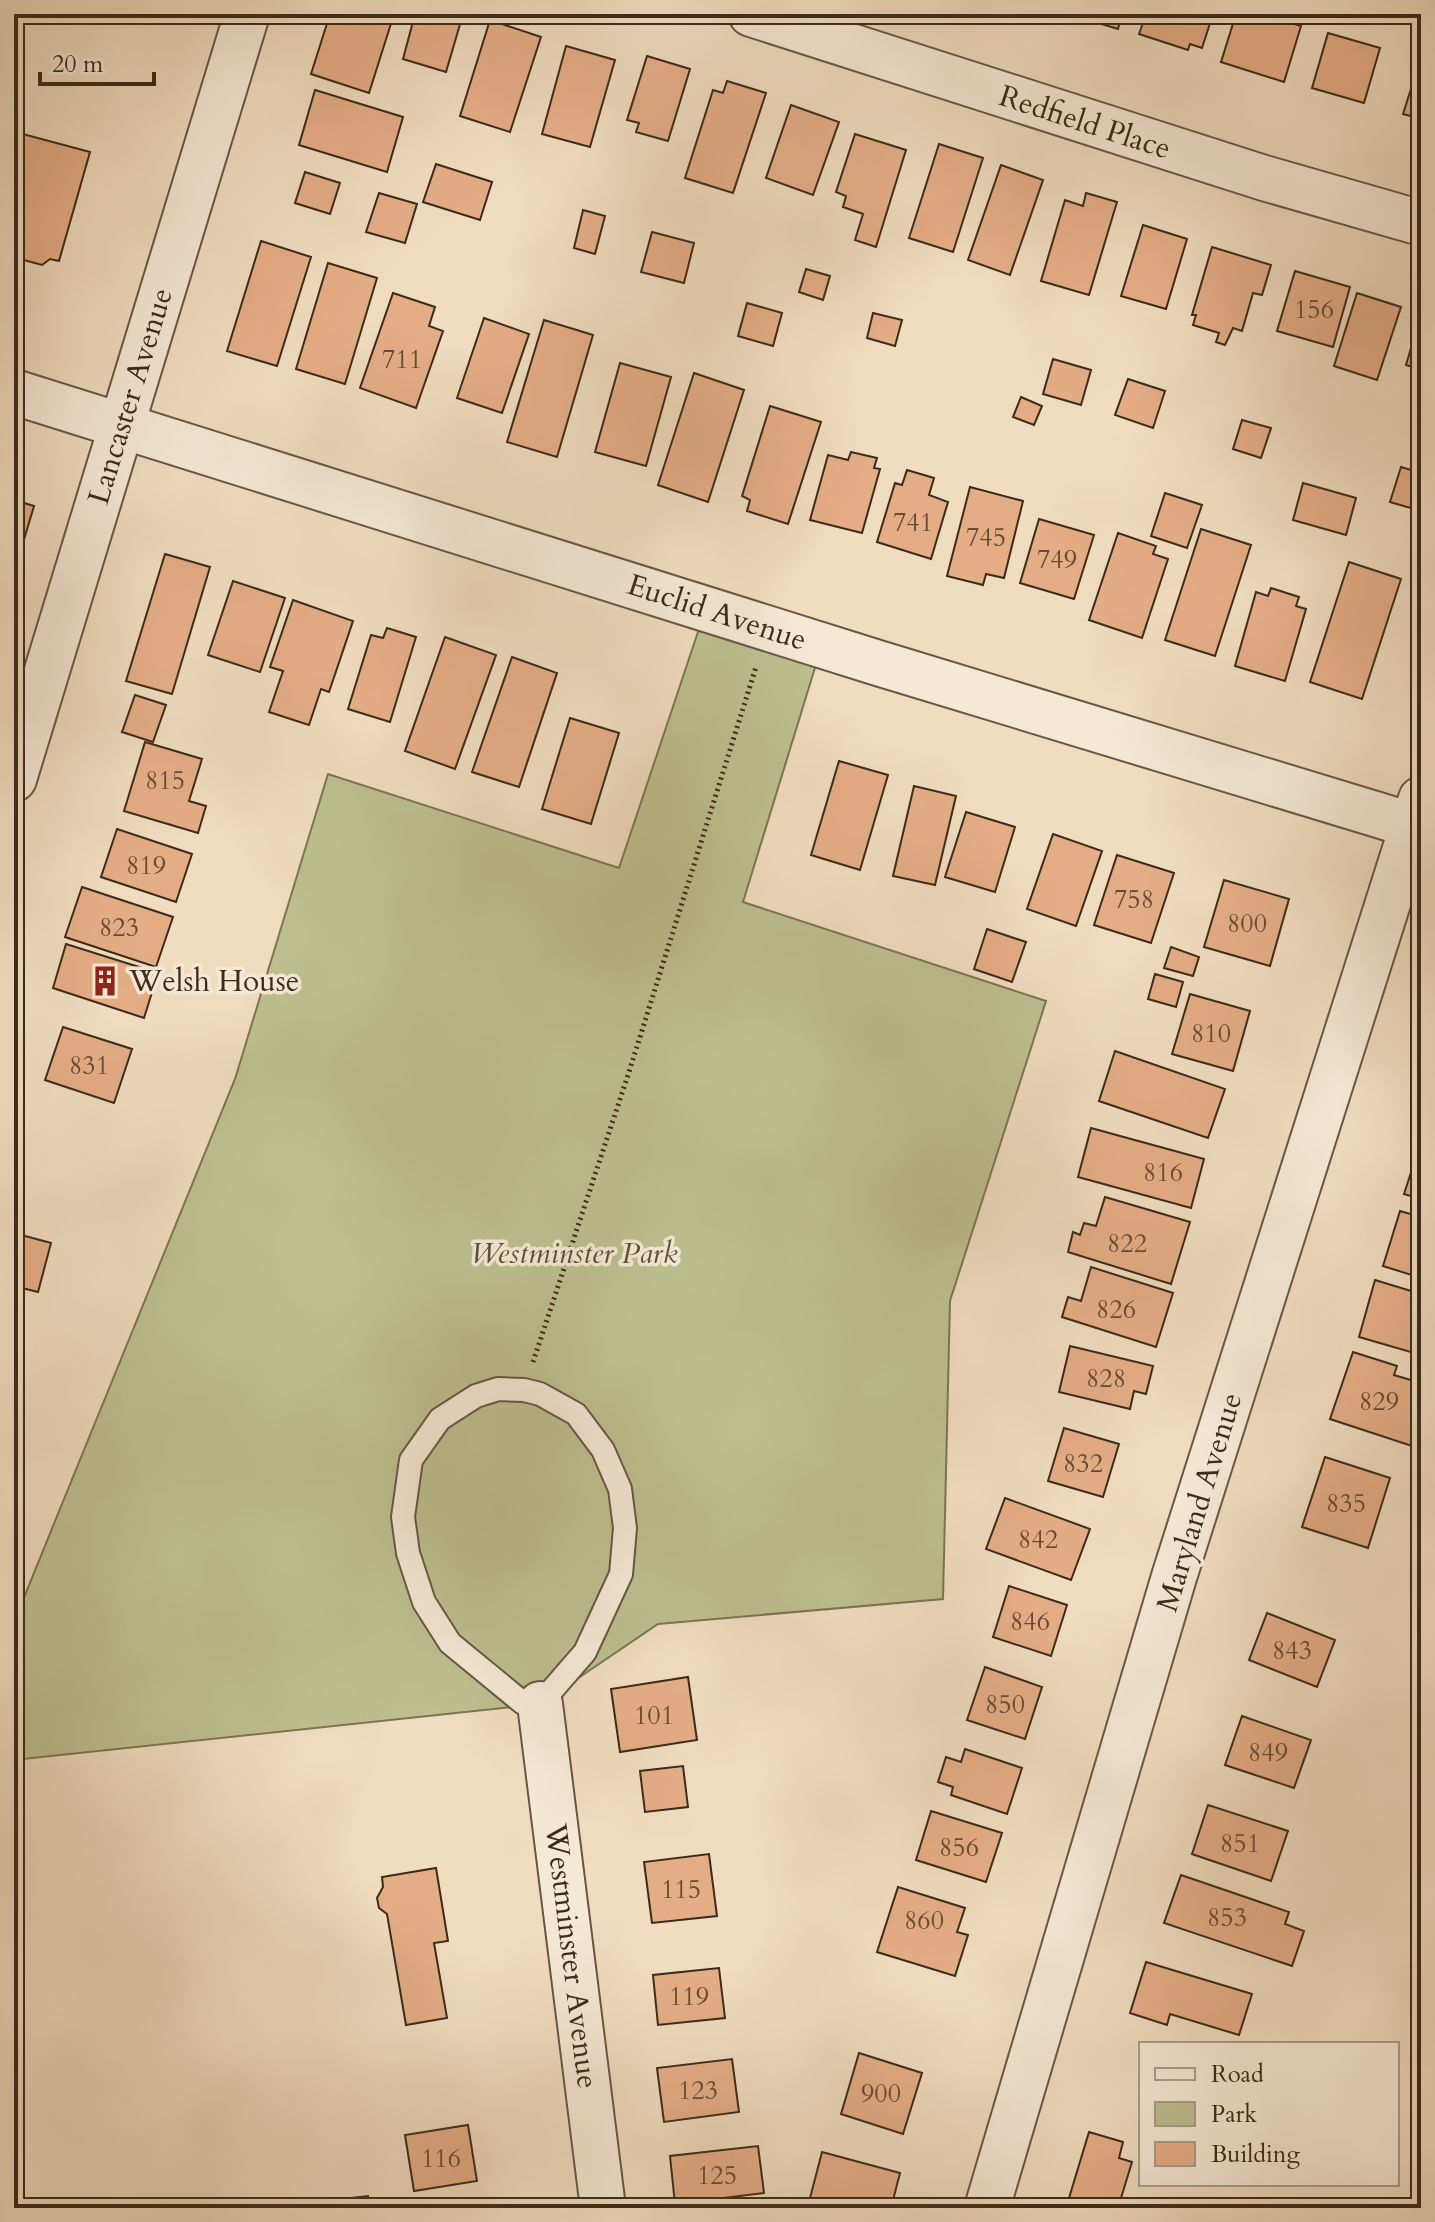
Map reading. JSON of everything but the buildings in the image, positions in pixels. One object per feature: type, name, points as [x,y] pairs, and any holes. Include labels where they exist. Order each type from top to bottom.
[{"type":"street","name":"Lancaster Avenue","points":[[14,779],[247,14]]},
{"type":"street","name":"Redfield Place","points":[[751,14],[1264,178],[1421,223]]},
{"type":"street","name":"Euclid Avenue","points":[[14,392],[864,659],[1418,818]]},
{"type":"street","name":"Maryland Avenue","points":[[987,2208],[1174,1577],[1418,818]]},
{"type":"street","name":"Westminster Avenue","points":[[540,1704],[603,2208]]},
{"type":"lane","points":[[498,1389],[540,1394],[576,1414],[603,1450],[620,1489],[625,1528],[621,1574],[585,1652],[540,1704],[523,1703],[450,1643],[424,1602],[408,1553],[403,1517],[411,1460],[440,1419],[476,1396],[498,1389]]},
{"type":"path","points":[[539,1344],[633,1060],[750,687]]},
{"type":"green space","name":"Westminster Park","points":[[706,608],[822,645],[743,902],[1046,1001],[950,1301],[943,1599],[658,1624],[540,1704],[14,1760],[14,1622],[235,1079],[328,774],[619,868]]},
{"type":"place","name":"Welsh House","points":[[105,981]]}]
